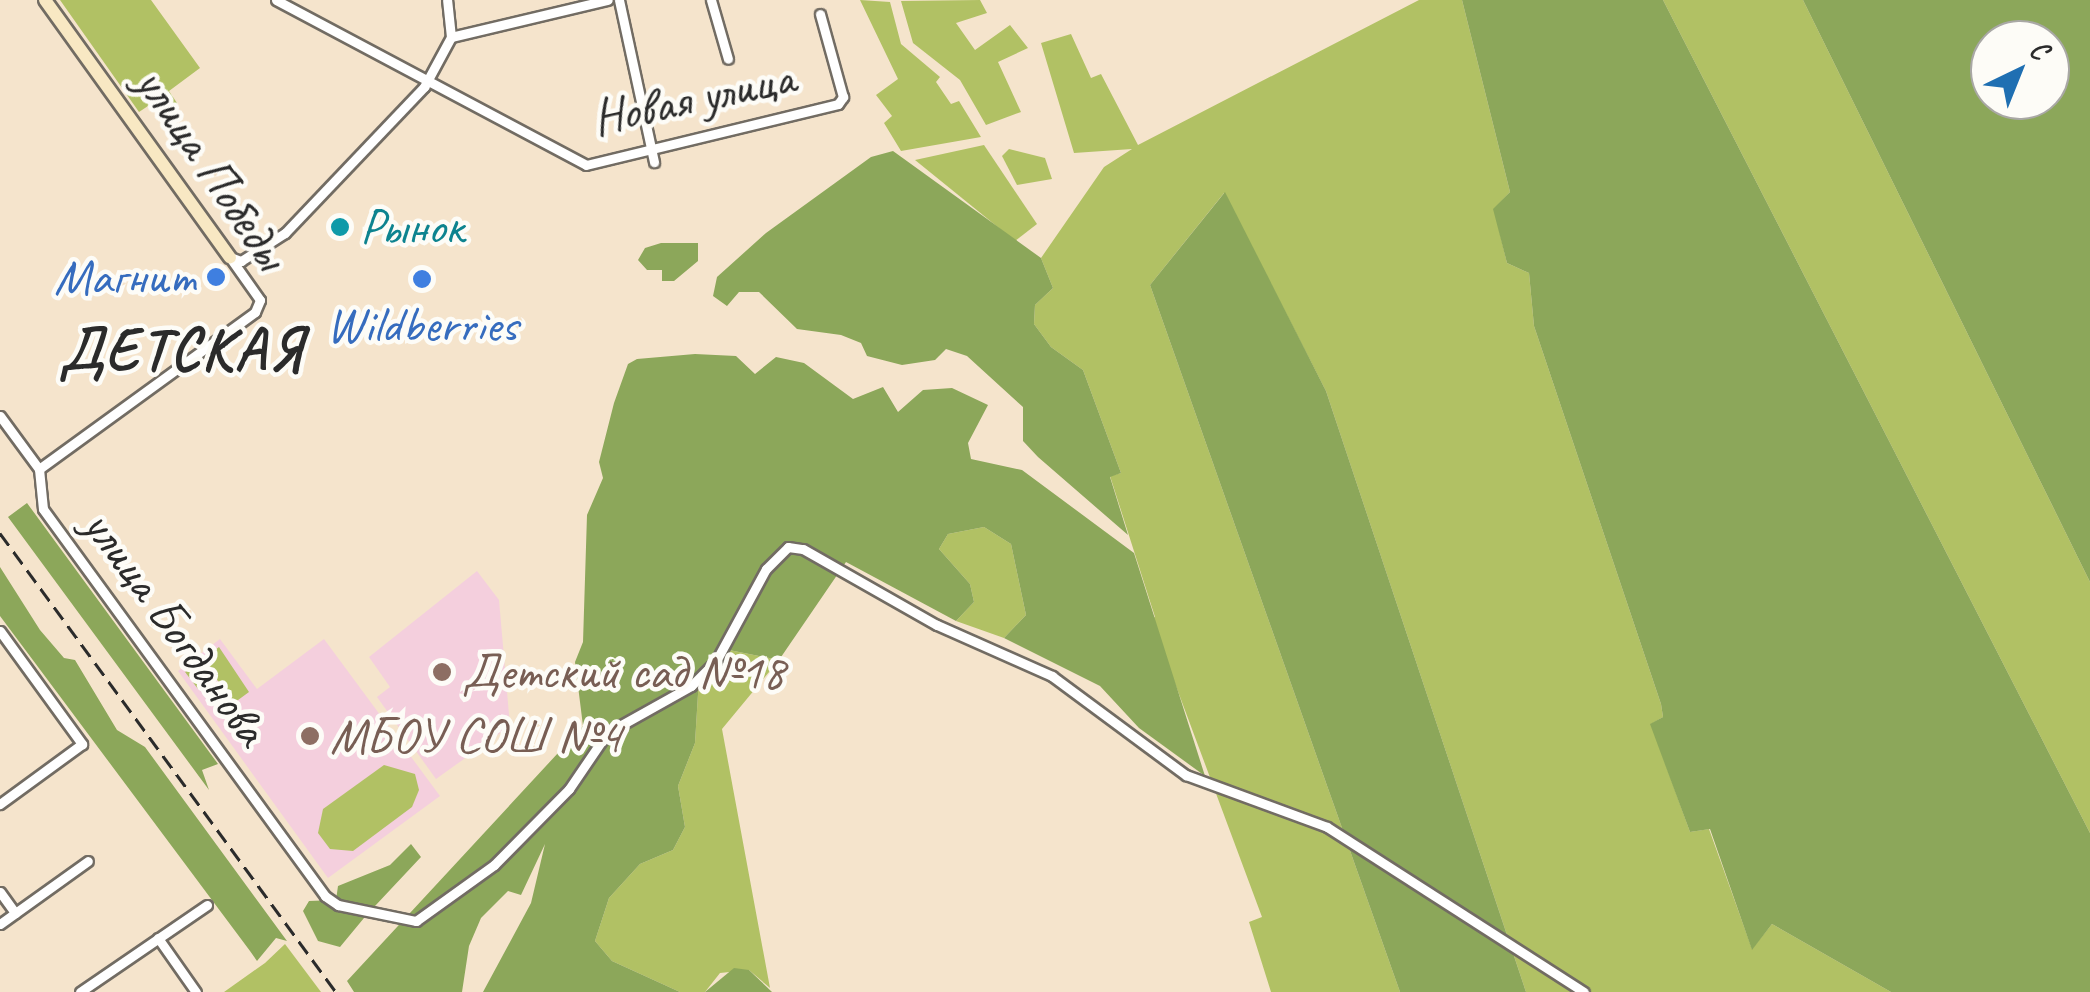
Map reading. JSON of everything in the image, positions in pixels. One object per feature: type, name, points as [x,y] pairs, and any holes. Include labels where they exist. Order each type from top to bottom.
[{"type":"street","name":"улица Победы","points":[[39,469],[255,312],[260,300],[45,0]]},
{"type":"street","name":"Новая улица","points":[[277,0],[579,163],[653,157],[838,104],[843,97],[820,14]]},
{"type":"street","points":[[230,257],[241,262],[284,233],[427,83],[451,38],[447,0]]},
{"type":"street","points":[[451,38],[608,0]]},
{"type":"street","points":[[619,0],[653,157]]},
{"type":"street","points":[[712,0],[728,59]]},
{"type":"street","name":"улица Богданова","points":[[0,416],[39,469],[44,510],[310,876],[338,905],[416,922],[528,832],[607,733],[692,686],[733,636],[766,569],[788,547],[803,548],[938,625],[1052,676],[1186,775],[1327,827],[1584,992]]},
{"type":"street","points":[[0,631],[82,744],[0,804]]},
{"type":"street","points":[[0,924],[88,861]]},
{"type":"street","points":[[0,892],[14,914]]},
{"type":"street","points":[[80,992],[207,905]]},
{"type":"street","points":[[158,938],[196,992]]},
{"type":"shaded area","name":"Детский сад №18","points":[[477,571],[499,600],[510,726],[436,779],[377,697],[390,687],[369,657]]},
{"type":"shaded area","name":"МБОУ СОШ №4","points":[[220,639],[257,689],[324,639],[440,796],[328,878],[178,671]]},
{"type":"green space","points":[[60,0],[151,0],[200,68],[169,91],[177,103],[160,117],[151,104],[139,112]]},
{"type":"green space","points":[[860,0],[890,2],[901,44],[940,77],[936,82],[951,104],[959,101],[981,137],[901,151],[884,123],[892,116],[876,95],[898,79]]},
{"type":"green space","points":[[980,0],[987,13],[956,23],[975,50],[1010,25],[1028,48],[998,62],[1021,112],[986,125],[960,80],[913,43],[901,1]]},
{"type":"green space","points":[[1419,0],[1462,0],[1510,192],[1494,209],[1507,263],[1529,273],[1534,326],[1661,704],[1663,717],[1651,724],[1690,832],[1709,829],[1752,949],[1772,924],[1891,992],[1526,992],[1326,391],[1224,193],[1150,285],[1400,992],[1271,992],[1249,922],[1262,917],[1151,619],[1155,617],[1110,476],[1121,473],[1083,370],[1051,347],[1034,324],[1035,305],[1053,288],[1041,258],[1104,167],[1132,149],[1074,153],[1041,43],[1071,34],[1091,78],[1101,74],[1138,145]]},
{"type":"green space","points":[[1462,0],[1663,0],[2090,833],[2090,992],[1891,992],[1772,924],[1752,950],[1710,829],[1690,832],[1650,724],[1663,717],[1661,704],[1534,326],[1529,273],[1507,263],[1493,209],[1510,192]]},
{"type":"green space","points":[[1663,0],[1803,0],[2090,582],[2090,833]]},
{"type":"green space","points":[[1803,0],[2090,0],[2090,582]]},
{"type":"green space","points":[[984,145],[1037,224],[1015,241],[915,160]]},
{"type":"green space","points":[[1009,149],[1045,158],[1052,179],[1017,185],[1002,156]]},
{"type":"green space","points":[[893,151],[1041,258],[1053,288],[1035,305],[1034,324],[1051,347],[1083,370],[1121,473],[1110,477],[1128,535],[1023,441],[1023,407],[967,356],[946,349],[935,360],[902,365],[867,356],[861,343],[841,335],[797,329],[759,292],[739,292],[727,306],[713,296],[717,277],[766,233],[871,157]]},
{"type":"green space","points":[[1225,192],[1326,391],[1526,992],[1400,992],[1150,285]]},
{"type":"green space","points":[[661,243],[698,243],[698,261],[674,281],[662,281],[662,270],[647,270],[638,260],[645,248]]},
{"type":"green space","points":[[695,354],[736,356],[755,374],[776,357],[804,363],[853,399],[883,387],[898,412],[923,390],[952,388],[988,405],[968,443],[971,459],[1022,470],[1134,553],[1205,776],[1139,728],[1100,686],[1004,638],[1026,615],[1011,544],[984,527],[948,534],[939,549],[970,584],[974,602],[956,621],[846,562],[779,660],[724,649],[699,678],[695,743],[678,786],[685,827],[673,850],[640,864],[609,898],[595,941],[612,961],[680,992],[483,992],[531,903],[545,844],[521,895],[508,891],[481,918],[469,946],[462,992],[354,992],[347,981],[583,726],[575,662],[583,642],[587,515],[603,478],[599,462],[614,403],[628,364],[637,359]]},
{"type":"green space","points":[[27,503],[218,764],[202,770],[209,790],[8,517]]},
{"type":"green space","points":[[984,527],[1011,544],[1026,615],[1004,638],[956,621],[974,602],[970,584],[939,549],[948,534]]},
{"type":"green space","points":[[0,567],[40,630],[64,658],[75,660],[117,730],[145,747],[287,941],[276,938],[257,961],[0,616]]},
{"type":"green space","points":[[219,647],[249,692],[234,703],[215,677],[198,689],[185,672]]},
{"type":"green space","points":[[724,649],[779,660],[722,729],[770,988],[749,970],[720,973],[705,992],[680,992],[612,961],[595,941],[609,898],[640,864],[673,850],[685,827],[678,786],[695,743],[699,678]]},
{"type":"green space","points":[[384,765],[415,774],[419,790],[412,807],[353,851],[330,849],[318,833],[323,809]]},
{"type":"green space","points":[[411,844],[421,857],[375,906],[364,908],[364,918],[340,947],[318,941],[303,911],[309,901],[336,900],[338,886],[390,865]]},
{"type":"green space","points":[[285,944],[321,992],[224,992],[265,963]]},
{"type":"green space","points":[[734,968],[749,970],[772,992],[705,992]]},
{"type":"railway","points":[[0,533],[336,992]]},
{"type":"place","name":"Рынок","points":[[340,227]]},
{"type":"place","name":"Магнит","points":[[216,277]]},
{"type":"place","name":"Wildberries","points":[[422,279]]},
{"type":"place","name":"Детский сад №18","points":[[442,672]]},
{"type":"place","name":"МБОУ СОШ №4","points":[[310,736]]},
{"type":"district","name":"ДЕТСКАЯ","points":[[182,349]]}]
